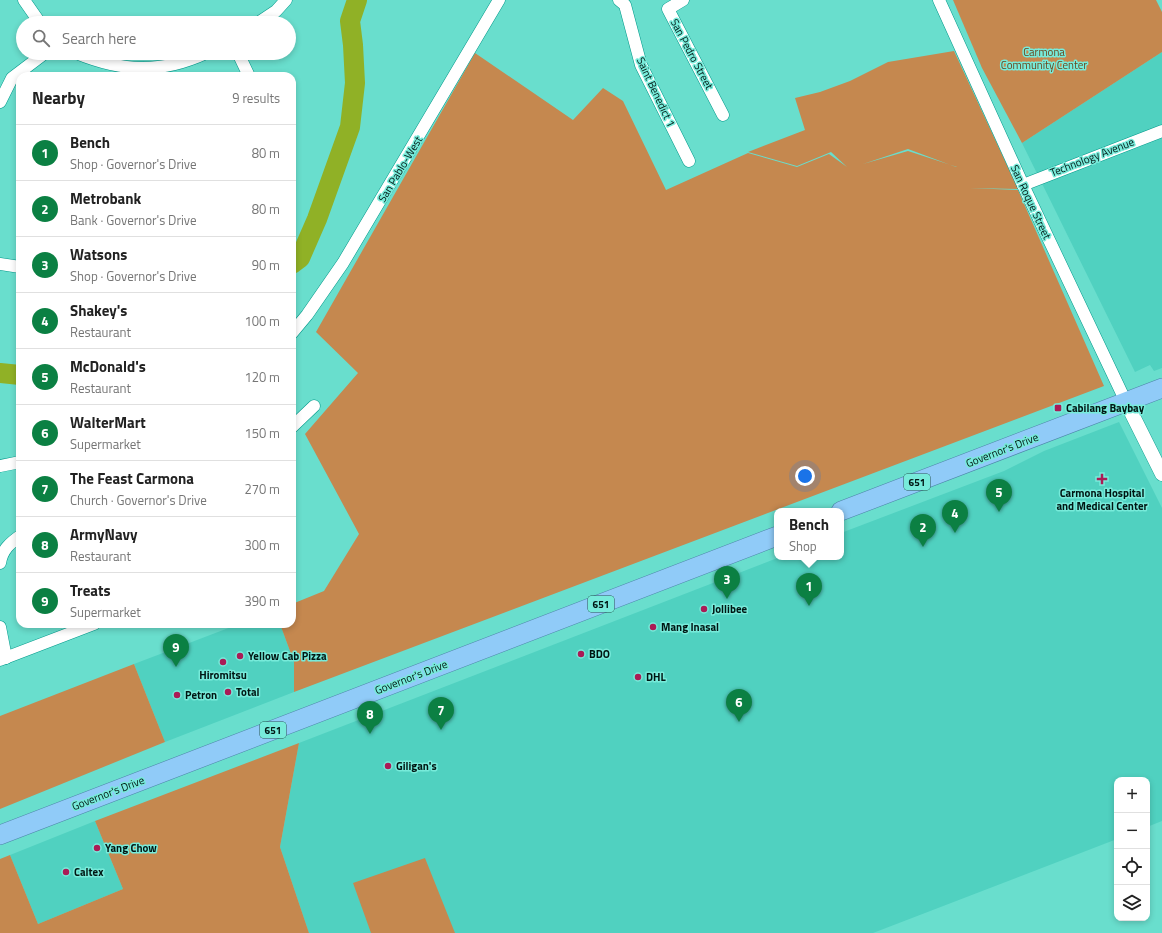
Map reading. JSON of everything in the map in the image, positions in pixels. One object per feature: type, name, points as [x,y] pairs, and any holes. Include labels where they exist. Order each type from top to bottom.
[{"type":"highway","name":"Governor's Drive","points":[[844,510],[1162,388]]},
{"type":"highway","name":"Governor's Drive","points":[[0,835],[774,537]]},
{"type":"street","points":[[24,0],[35,16]]},
{"type":"street","points":[[268,16],[276,11],[286,0]]},
{"type":"street","name":"San Pablo-West","points":[[296,328],[307,315],[343,263],[500,0]]},
{"type":"street","name":"Saint Benedict 1","points":[[618,0],[625,5],[641,66],[689,161]]},
{"type":"street","name":"San Pedro Street","points":[[683,0],[668,9],[723,115]]},
{"type":"street","name":"San Roque Street","points":[[939,0],[1023,185],[1126,402]]},
{"type":"street","points":[[20,72],[36,60]]},
{"type":"street","points":[[95,60],[124,68],[146,70],[168,66],[186,60]]},
{"type":"street","points":[[241,60],[247,72]]},
{"type":"street","points":[[0,102],[12,78],[16,75]]},
{"type":"street","name":"Technology Avenue","points":[[1023,185],[1162,131]]},
{"type":"street","points":[[0,264],[16,266]]},
{"type":"street","points":[[1126,402],[1162,474]]},
{"type":"street","points":[[296,423],[314,406]]},
{"type":"street","points":[[0,466],[16,463]]},
{"type":"street","points":[[0,563],[4,541],[16,537]]},
{"type":"street","points":[[0,627],[3,659],[84,628]]},
{"type":"shaded area","points":[[1162,52],[1162,368],[1154,371],[1150,365],[1135,372],[1022,143]]},
{"type":"shaded area","points":[[1119,422],[1162,508],[1162,821],[1150,826],[1150,777],[1114,777],[1114,840],[873,933],[309,933],[280,847],[299,743],[774,559],[844,560],[844,532],[1004,471],[1044,451]]},
{"type":"shaded area","points":[[228,628],[281,628],[294,662],[294,692],[165,742],[134,664]]},
{"type":"shaded area","name":"Caltex","points":[[95,821],[123,889],[38,924],[10,855]]},
{"type":"green space","name":"Carmona Community Center","points":[[953,0],[1156,0],[1162,12],[1162,52],[1022,143],[982,68]]},
{"type":"green space","points":[[954,51],[1018,189],[969,188],[1018,190],[1104,386],[781,508],[774,508],[774,511],[294,692],[294,662],[281,628],[296,628],[296,602],[324,591],[359,534],[305,434],[358,373],[316,332],[475,53],[573,120],[603,88],[623,101],[666,190],[748,153],[797,167],[829,154],[847,167],[831,152],[797,166],[748,152],[805,130],[795,98],[820,92],[850,81],[888,62]],"holes":[[[908,149],[949,164],[908,151],[863,164]]]},
{"type":"green space","points":[[134,664],[165,742],[0,809],[0,716]]},
{"type":"green space","points":[[299,743],[280,847],[309,933],[0,933],[0,859],[10,855],[38,924],[123,889],[95,821]]},
{"type":"green space","points":[[425,858],[455,933],[371,933],[353,883]]},
{"type":"waterway","points":[[296,261],[300,258],[317,219],[350,127],[355,83],[350,21],[357,0]]},
{"type":"waterway","points":[[0,373],[16,375]]},
{"type":"place","name":"Cabilang Baybay","points":[[1058,408]]},
{"type":"place","name":"Carmona Hospital and Medical Center","points":[[1102,479]]},
{"type":"place","name":"McDonald's","points":[[999,512]]},
{"type":"place","name":"Shakey's","points":[[955,533]]},
{"type":"place","name":"Metrobank","points":[[923,547]]},
{"type":"place","name":"Watsons","points":[[727,599]]},
{"type":"place","name":"Bench","points":[[809,606]]},
{"type":"place","name":"Jollibee","points":[[704,609]]},
{"type":"place","name":"Mang Inasal","points":[[653,627]]},
{"type":"place","name":"BDO","points":[[581,654]]},
{"type":"place","name":"Yellow Cab Pizza","points":[[240,656]]},
{"type":"place","name":"Hiromitsu","points":[[223,662]]},
{"type":"place","name":"Treats","points":[[176,667]]},
{"type":"place","name":"DHL","points":[[638,677]]},
{"type":"place","name":"Total","points":[[228,692]]},
{"type":"place","name":"Petron","points":[[177,695]]},
{"type":"place","name":"WalterMart","points":[[739,722]]},
{"type":"place","name":"The Feast Carmona","points":[[441,730]]},
{"type":"place","name":"ArmyNavy","points":[[370,734]]},
{"type":"place","name":"Giligan's","points":[[388,766]]},
{"type":"place","name":"Yang Chow","points":[[97,848]]},
{"type":"place","name":"Caltex","points":[[66,872]]}]
